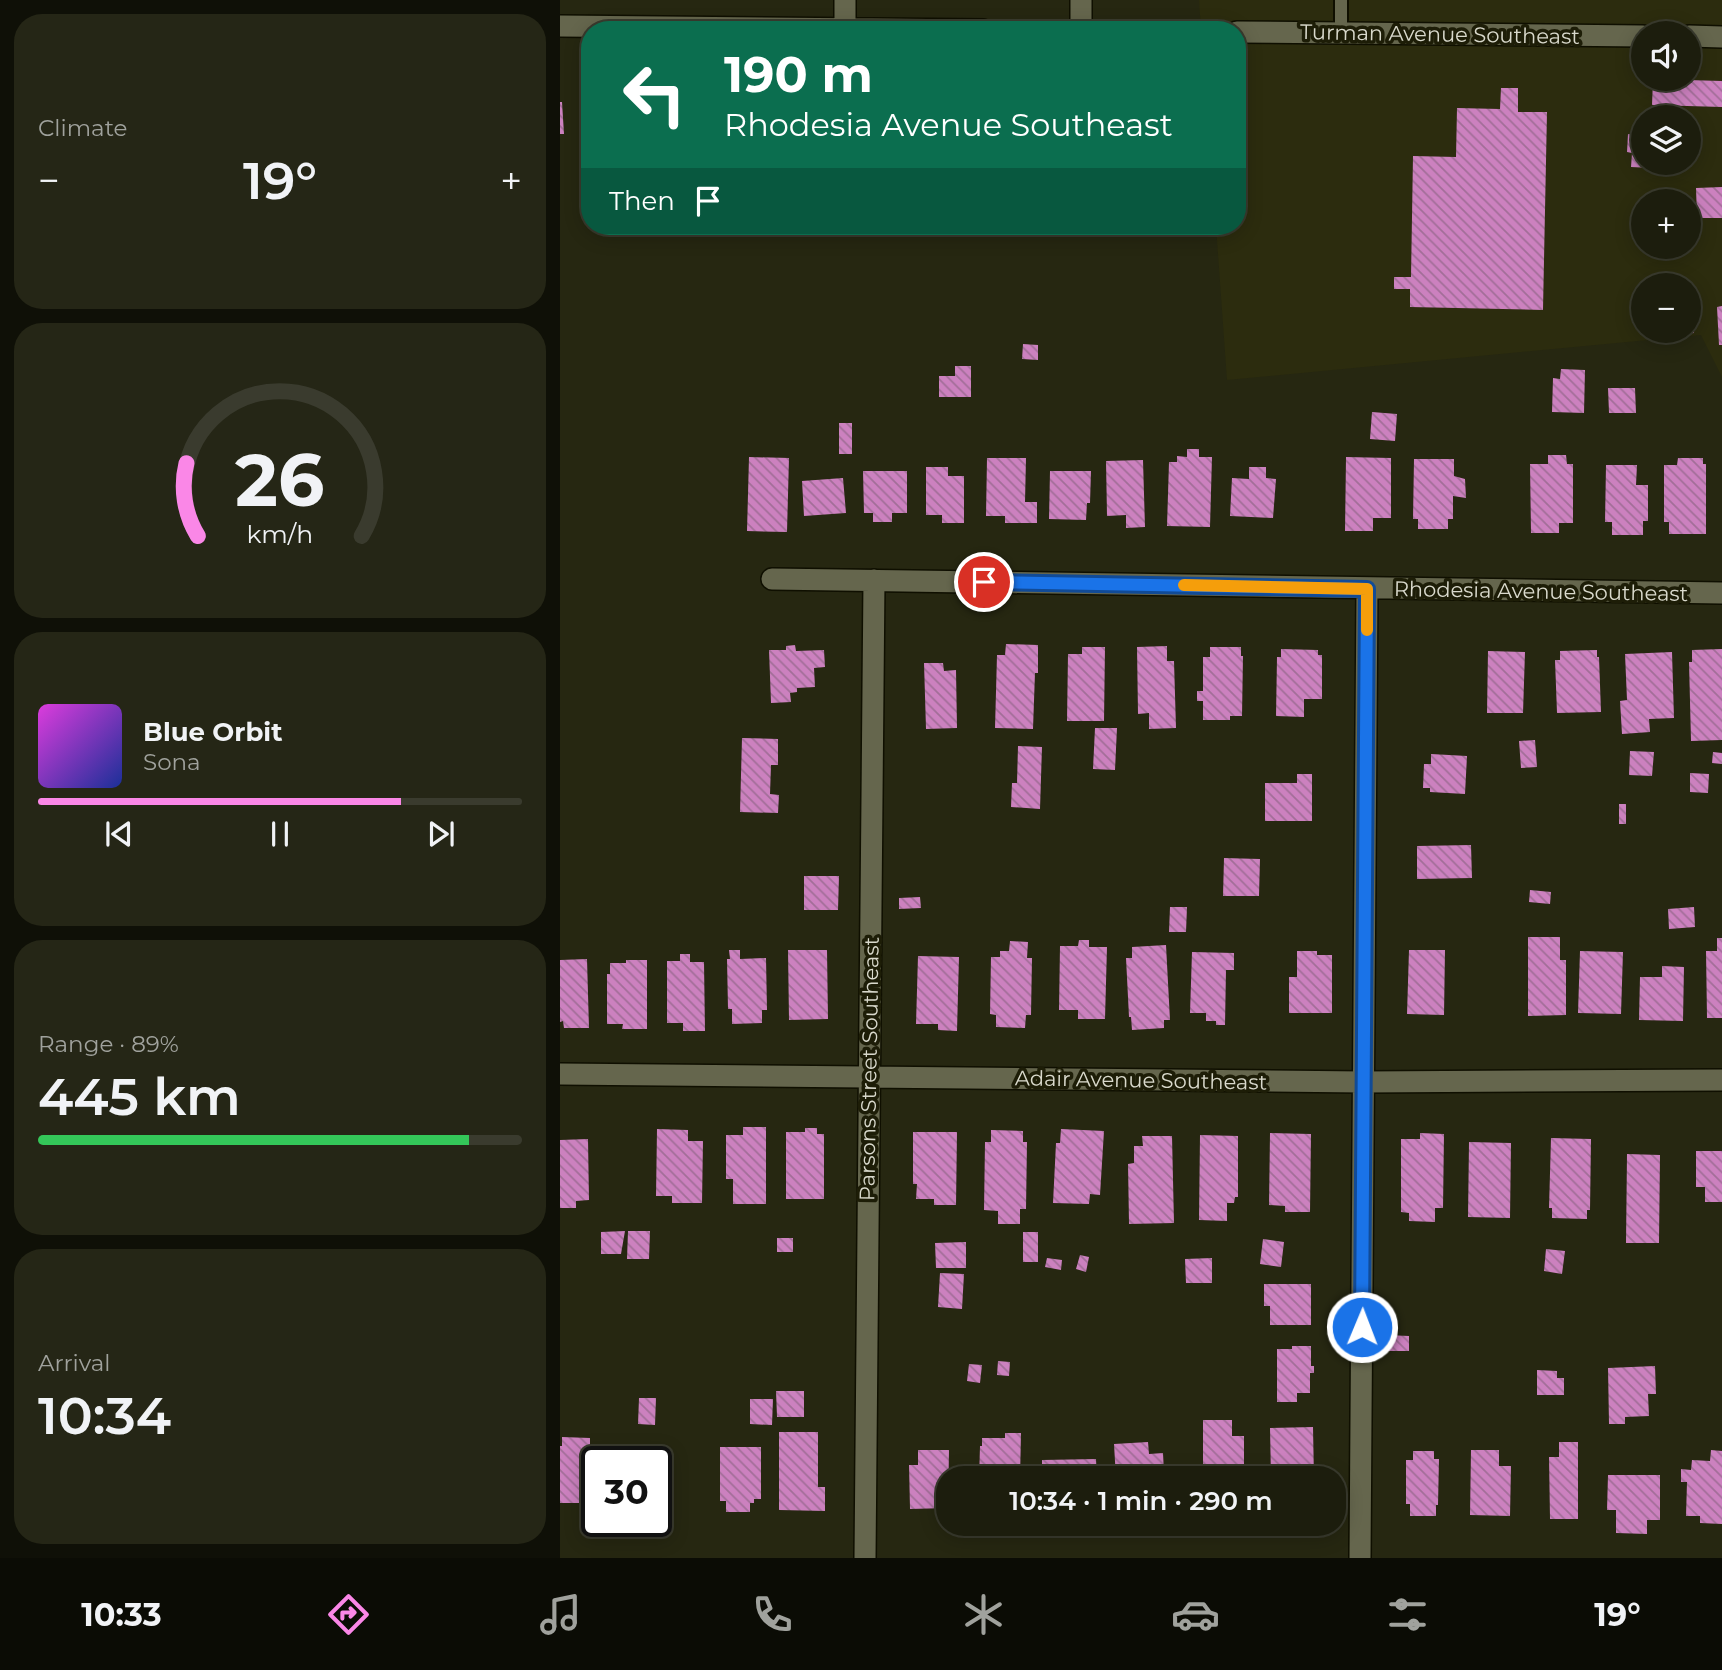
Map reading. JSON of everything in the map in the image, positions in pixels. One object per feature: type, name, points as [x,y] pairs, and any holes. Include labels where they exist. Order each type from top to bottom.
[{"type":"street","points":[[845,0],[845,21]]},
{"type":"street","points":[[1081,0],[1081,21]]},
{"type":"street","points":[[560,26],[581,26]]},
{"type":"street","name":"Turman Avenue Southeast","points":[[1246,32],[1631,36]]},
{"type":"street","points":[[1701,36],[1722,37]]},
{"type":"street","name":"Rhodesia Avenue Southeast","points":[[772,579],[1722,593]]},
{"type":"street","name":"Parsons Street Southeast","points":[[865,1558],[874,580]]},
{"type":"street","points":[[1360,1558],[1367,589]]},
{"type":"street","name":"Adair Avenue Southeast","points":[[560,1074],[1363,1082],[1722,1080]]},
{"type":"lane","points":[[1340,0],[1341,33]]},
{"type":"shaded area","points":[[1199,0],[1722,0],[1722,377],[1701,335],[1701,273],[1631,273],[1631,342],[1227,380],[1217,235],[1246,235],[1246,21],[1200,21]]},
{"type":"building","points":[[1701,80],[1722,81],[1722,107],[1652,105],[1653,91],[1701,91]]},
{"type":"building","points":[[1501,88],[1518,88],[1518,112],[1547,112],[1543,310],[1410,307],[1410,289],[1394,289],[1394,277],[1411,277],[1413,156],[1456,157],[1457,108],[1500,109]]},
{"type":"building","points":[[562,102],[564,134],[560,134]]},
{"type":"building","points":[[1628,134],[1631,134],[1631,153],[1627,152]]},
{"type":"building","points":[[1722,187],[1722,218],[1701,218],[1701,189],[1696,188]]},
{"type":"building","points":[[1722,306],[1722,345],[1719,345],[1717,307]]},
{"type":"building","points":[[1023,344],[1038,345],[1038,360],[1022,359]]},
{"type":"building","points":[[955,366],[971,366],[971,397],[939,397],[939,376],[955,376]]},
{"type":"building","points":[[1561,369],[1585,370],[1584,413],[1552,412],[1553,378],[1560,379]]},
{"type":"building","points":[[1608,388],[1635,388],[1636,413],[1609,413]]},
{"type":"building","points":[[1372,412],[1397,414],[1395,441],[1370,439]]},
{"type":"building","points":[[839,423],[852,423],[852,454],[839,454]]},
{"type":"building","points":[[1187,449],[1199,449],[1199,457],[1212,457],[1210,527],[1167,526],[1169,462],[1177,462],[1177,456],[1187,457]]},
{"type":"building","points":[[1548,455],[1566,455],[1567,464],[1573,464],[1573,523],[1559,523],[1559,533],[1531,533],[1530,464],[1548,464]]},
{"type":"building","points":[[749,457],[789,458],[787,532],[747,531]]},
{"type":"building","points":[[1346,457],[1391,458],[1391,518],[1373,518],[1373,531],[1345,531]]},
{"type":"building","points":[[987,458],[1026,458],[1025,502],[1037,502],[1037,523],[1005,523],[1005,516],[986,516]]},
{"type":"building","points":[[1678,458],[1703,458],[1703,464],[1706,464],[1706,534],[1669,534],[1669,522],[1664,522],[1664,465],[1677,465]]},
{"type":"building","points":[[1414,459],[1454,459],[1454,476],[1465,479],[1466,498],[1453,496],[1453,519],[1448,519],[1448,529],[1418,529],[1418,519],[1413,519]]},
{"type":"building","points":[[1143,460],[1145,527],[1126,528],[1126,515],[1107,516],[1106,461]]},
{"type":"building","points":[[1606,465],[1637,465],[1636,485],[1648,485],[1648,521],[1643,521],[1643,535],[1612,535],[1612,522],[1605,522]]},
{"type":"building","points":[[926,467],[948,467],[948,476],[964,476],[964,523],[942,523],[942,515],[926,515]]},
{"type":"building","points":[[1249,467],[1266,467],[1266,478],[1276,479],[1273,518],[1230,516],[1232,478],[1249,479]]},
{"type":"building","points":[[863,471],[907,471],[907,513],[892,513],[892,522],[873,522],[873,513],[864,513]]},
{"type":"building","points":[[1050,471],[1091,471],[1090,503],[1087,503],[1086,520],[1049,519]]},
{"type":"building","points":[[843,478],[846,513],[804,516],[802,481]]},
{"type":"building","points":[[1006,644],[1038,645],[1033,729],[995,728],[997,655],[1005,655]]},
{"type":"building","points":[[795,645],[796,651],[824,650],[825,667],[814,668],[815,687],[797,688],[797,692],[790,693],[791,702],[771,703],[769,650],[786,650],[786,646]]},
{"type":"building","points":[[1167,646],[1167,661],[1174,661],[1176,728],[1149,729],[1149,713],[1138,714],[1137,647]]},
{"type":"building","points":[[1082,647],[1105,647],[1104,721],[1067,721],[1068,654],[1082,654]]},
{"type":"building","points":[[1210,647],[1241,647],[1242,716],[1230,716],[1230,720],[1203,720],[1203,701],[1197,701],[1197,691],[1203,691],[1203,657],[1210,657]]},
{"type":"building","points":[[1281,649],[1318,650],[1318,655],[1322,655],[1322,699],[1304,699],[1304,717],[1276,716],[1277,657],[1281,657]]},
{"type":"building","points":[[1722,649],[1722,740],[1691,741],[1689,662],[1692,662],[1692,650]]},
{"type":"building","points":[[1597,650],[1601,712],[1557,713],[1555,660],[1560,660],[1560,651]]},
{"type":"building","points":[[1488,651],[1525,652],[1523,713],[1487,713]]},
{"type":"building","points":[[1672,652],[1674,718],[1649,719],[1650,732],[1622,734],[1620,701],[1627,700],[1625,654]]},
{"type":"building","points":[[924,663],[943,663],[944,671],[956,670],[957,728],[926,729]]},
{"type":"building","points":[[1095,728],[1117,728],[1115,770],[1093,769]]},
{"type":"building","points":[[742,738],[778,739],[778,765],[771,765],[770,794],[779,795],[778,813],[740,812]]},
{"type":"building","points":[[1535,740],[1537,767],[1521,768],[1519,741]]},
{"type":"building","points":[[1018,746],[1042,747],[1040,809],[1011,807],[1012,783],[1017,783]]},
{"type":"building","points":[[1630,751],[1654,752],[1652,776],[1629,775]]},
{"type":"building","points":[[1713,752],[1722,753],[1722,764],[1712,763]]},
{"type":"building","points":[[1431,754],[1467,756],[1465,794],[1430,792],[1430,788],[1423,788],[1424,764],[1431,764]]},
{"type":"building","points":[[1690,773],[1709,774],[1708,793],[1690,792]]},
{"type":"building","points":[[1297,774],[1312,774],[1312,821],[1265,821],[1265,783],[1297,783]]},
{"type":"building","points":[[1619,804],[1626,804],[1626,824],[1619,824]]},
{"type":"building","points":[[1471,845],[1472,878],[1417,879],[1417,846]]},
{"type":"building","points":[[1224,858],[1260,859],[1259,896],[1223,896]]},
{"type":"building","points":[[804,876],[839,876],[838,910],[804,910]]},
{"type":"building","points":[[1530,890],[1551,892],[1550,904],[1529,902]]},
{"type":"building","points":[[920,897],[921,908],[899,909],[899,898]]},
{"type":"building","points":[[1170,907],[1187,907],[1186,932],[1169,932]]},
{"type":"building","points":[[1694,907],[1695,927],[1669,929],[1668,909]]},
{"type":"building","points":[[1528,937],[1560,937],[1560,960],[1566,960],[1566,1015],[1528,1016]]},
{"type":"building","points":[[1717,938],[1722,938],[1722,1018],[1707,1018],[1706,951],[1717,951]]},
{"type":"building","points":[[1079,940],[1089,940],[1089,947],[1107,947],[1105,1019],[1078,1019],[1078,1010],[1059,1010],[1060,946],[1078,946]]},
{"type":"building","points":[[1010,941],[1028,942],[1027,958],[1032,958],[1031,1015],[1026,1015],[1025,1028],[996,1027],[996,1015],[990,1014],[991,957],[1000,957],[1000,951],[1009,951]]},
{"type":"building","points":[[1166,945],[1170,1020],[1164,1020],[1164,1028],[1132,1030],[1126,958],[1132,958],[1132,947]]},
{"type":"building","points":[[729,950],[740,950],[740,959],[766,958],[767,1010],[762,1010],[762,1023],[732,1024],[732,1009],[728,1009]]},
{"type":"building","points":[[788,950],[827,950],[828,1019],[789,1020]]},
{"type":"building","points":[[1409,950],[1445,950],[1444,1015],[1407,1014]]},
{"type":"building","points":[[1297,951],[1317,951],[1317,955],[1332,955],[1332,1013],[1289,1013],[1289,977],[1297,977]]},
{"type":"building","points":[[1580,951],[1623,952],[1621,1014],[1578,1013]]},
{"type":"building","points":[[1192,952],[1234,953],[1234,970],[1226,970],[1225,1025],[1206,1021],[1206,1013],[1190,1013]]},
{"type":"building","points":[[680,954],[690,954],[690,962],[704,962],[705,1031],[683,1031],[683,1023],[667,1023],[667,961],[680,961]]},
{"type":"building","points":[[918,956],[959,957],[957,1031],[938,1030],[938,1024],[916,1024]]},
{"type":"building","points":[[587,959],[589,1028],[564,1028],[563,1021],[560,1022],[560,960]]},
{"type":"building","points":[[626,960],[647,960],[647,1029],[622,1029],[623,1024],[607,1024],[607,974],[610,974],[610,963],[626,963]]},
{"type":"building","points":[[1662,966],[1684,967],[1683,1021],[1639,1020],[1640,977],[1662,977]]},
{"type":"building","points":[[743,1127],[766,1127],[766,1204],[733,1204],[733,1179],[726,1179],[726,1135],[743,1135]]},
{"type":"building","points":[[805,1128],[817,1128],[817,1134],[824,1134],[824,1199],[786,1199],[786,1132],[805,1132]]},
{"type":"building","points":[[657,1129],[688,1130],[688,1141],[703,1141],[702,1203],[672,1203],[672,1196],[656,1196]]},
{"type":"building","points":[[1061,1129],[1104,1131],[1100,1195],[1090,1194],[1089,1204],[1053,1203],[1056,1143],[1060,1143]]},
{"type":"building","points":[[991,1130],[1023,1131],[1023,1142],[1027,1142],[1026,1209],[1020,1209],[1020,1224],[998,1224],[998,1211],[984,1210],[985,1142],[991,1142]]},
{"type":"building","points":[[913,1132],[957,1132],[956,1205],[934,1205],[934,1199],[916,1199],[917,1184],[913,1184]]},
{"type":"building","points":[[1270,1133],[1311,1134],[1310,1212],[1285,1212],[1285,1206],[1269,1205]]},
{"type":"building","points":[[1420,1133],[1444,1134],[1443,1208],[1435,1208],[1435,1222],[1409,1221],[1409,1213],[1401,1212],[1401,1139],[1420,1139]]},
{"type":"building","points":[[1200,1135],[1238,1136],[1238,1197],[1235,1197],[1234,1203],[1227,1203],[1227,1221],[1199,1220]]},
{"type":"building","points":[[1142,1136],[1172,1136],[1174,1223],[1129,1224],[1128,1164],[1134,1163],[1134,1146],[1143,1146]]},
{"type":"building","points":[[1551,1138],[1591,1139],[1590,1210],[1587,1210],[1587,1219],[1552,1218],[1552,1208],[1549,1208]]},
{"type":"building","points":[[588,1139],[589,1200],[576,1201],[576,1208],[560,1208],[560,1140]]},
{"type":"building","points":[[1469,1142],[1511,1143],[1510,1218],[1468,1217]]},
{"type":"building","points":[[1696,1151],[1722,1151],[1722,1202],[1705,1202],[1705,1187],[1696,1187]]},
{"type":"building","points":[[1627,1154],[1660,1155],[1659,1243],[1626,1243]]},
{"type":"building","points":[[625,1231],[621,1254],[601,1254],[601,1232]]},
{"type":"building","points":[[628,1231],[650,1231],[649,1259],[627,1259]]},
{"type":"building","points":[[1023,1232],[1038,1232],[1038,1262],[1023,1262]]},
{"type":"building","points":[[777,1238],[793,1238],[793,1252],[777,1252]]},
{"type":"building","points":[[1263,1239],[1284,1242],[1281,1267],[1260,1264]]},
{"type":"building","points":[[966,1242],[966,1268],[936,1268],[935,1243]]},
{"type":"building","points":[[1546,1249],[1565,1251],[1562,1274],[1544,1271]]},
{"type":"building","points":[[1080,1255],[1089,1257],[1086,1272],[1076,1269]]},
{"type":"building","points":[[1047,1258],[1062,1260],[1061,1270],[1045,1267]]},
{"type":"building","points":[[1212,1258],[1212,1283],[1186,1283],[1185,1259]]},
{"type":"building","points":[[940,1273],[964,1274],[962,1309],[938,1307]]},
{"type":"building","points":[[1264,1284],[1311,1284],[1311,1325],[1270,1325],[1270,1306],[1264,1306]]},
{"type":"building","points":[[1387,1335],[1409,1336],[1409,1351],[1387,1351]]},
{"type":"building","points":[[1292,1346],[1311,1346],[1311,1366],[1314,1366],[1314,1373],[1310,1373],[1310,1393],[1297,1393],[1297,1402],[1277,1402],[1277,1349],[1292,1349]]},
{"type":"building","points":[[998,1361],[1010,1362],[1009,1376],[997,1375]]},
{"type":"building","points":[[969,1364],[982,1365],[980,1383],[967,1381]]},
{"type":"building","points":[[1655,1366],[1656,1394],[1648,1394],[1649,1416],[1625,1417],[1625,1424],[1609,1424],[1608,1368]]},
{"type":"building","points":[[1537,1370],[1557,1371],[1557,1378],[1564,1378],[1564,1395],[1537,1395]]},
{"type":"building","points":[[776,1391],[804,1391],[804,1417],[777,1417]]},
{"type":"building","points":[[639,1398],[656,1398],[655,1425],[638,1424]]},
{"type":"building","points":[[750,1399],[773,1399],[772,1425],[750,1424]]},
{"type":"building","points":[[1203,1420],[1232,1420],[1232,1436],[1244,1436],[1244,1466],[1203,1466]]},
{"type":"building","points":[[1313,1427],[1314,1466],[1271,1466],[1270,1428]]},
{"type":"building","points":[[779,1432],[818,1432],[818,1487],[825,1487],[825,1511],[779,1510]]},
{"type":"building","points":[[1005,1433],[1021,1433],[1020,1466],[979,1466],[982,1438],[1005,1438]]},
{"type":"building","points":[[562,1437],[590,1438],[590,1446],[581,1446],[581,1503],[560,1503]]},
{"type":"building","points":[[1148,1442],[1149,1454],[1163,1453],[1164,1466],[1115,1466],[1114,1444]]},
{"type":"building","points":[[1559,1442],[1578,1442],[1578,1519],[1550,1519],[1549,1457],[1559,1457]]},
{"type":"building","points":[[720,1447],[761,1447],[761,1499],[754,1499],[754,1503],[750,1503],[750,1512],[726,1512],[726,1501],[720,1501]]},
{"type":"building","points":[[918,1450],[949,1450],[949,1466],[936,1466],[936,1508],[910,1509],[909,1465],[918,1465]]},
{"type":"building","points":[[1471,1450],[1499,1450],[1499,1466],[1511,1466],[1510,1516],[1470,1515]]},
{"type":"building","points":[[1711,1450],[1722,1451],[1722,1524],[1700,1523],[1700,1516],[1686,1516],[1687,1482],[1681,1482],[1681,1469],[1691,1470],[1692,1460],[1710,1461]]},
{"type":"building","points":[[1413,1451],[1434,1451],[1434,1459],[1439,1459],[1436,1516],[1410,1516],[1410,1504],[1406,1504],[1406,1460],[1413,1460]]},
{"type":"building","points":[[1096,1459],[1096,1466],[1042,1466],[1042,1460]]},
{"type":"building","points":[[1608,1475],[1660,1475],[1660,1520],[1647,1520],[1647,1534],[1616,1533],[1616,1510],[1607,1510]]},
{"type":"slow traffic","points":[[1184,585],[1367,589],[1367,630]]},
{"type":"route","points":[[984,582],[1367,589],[1362,1327]]}]
